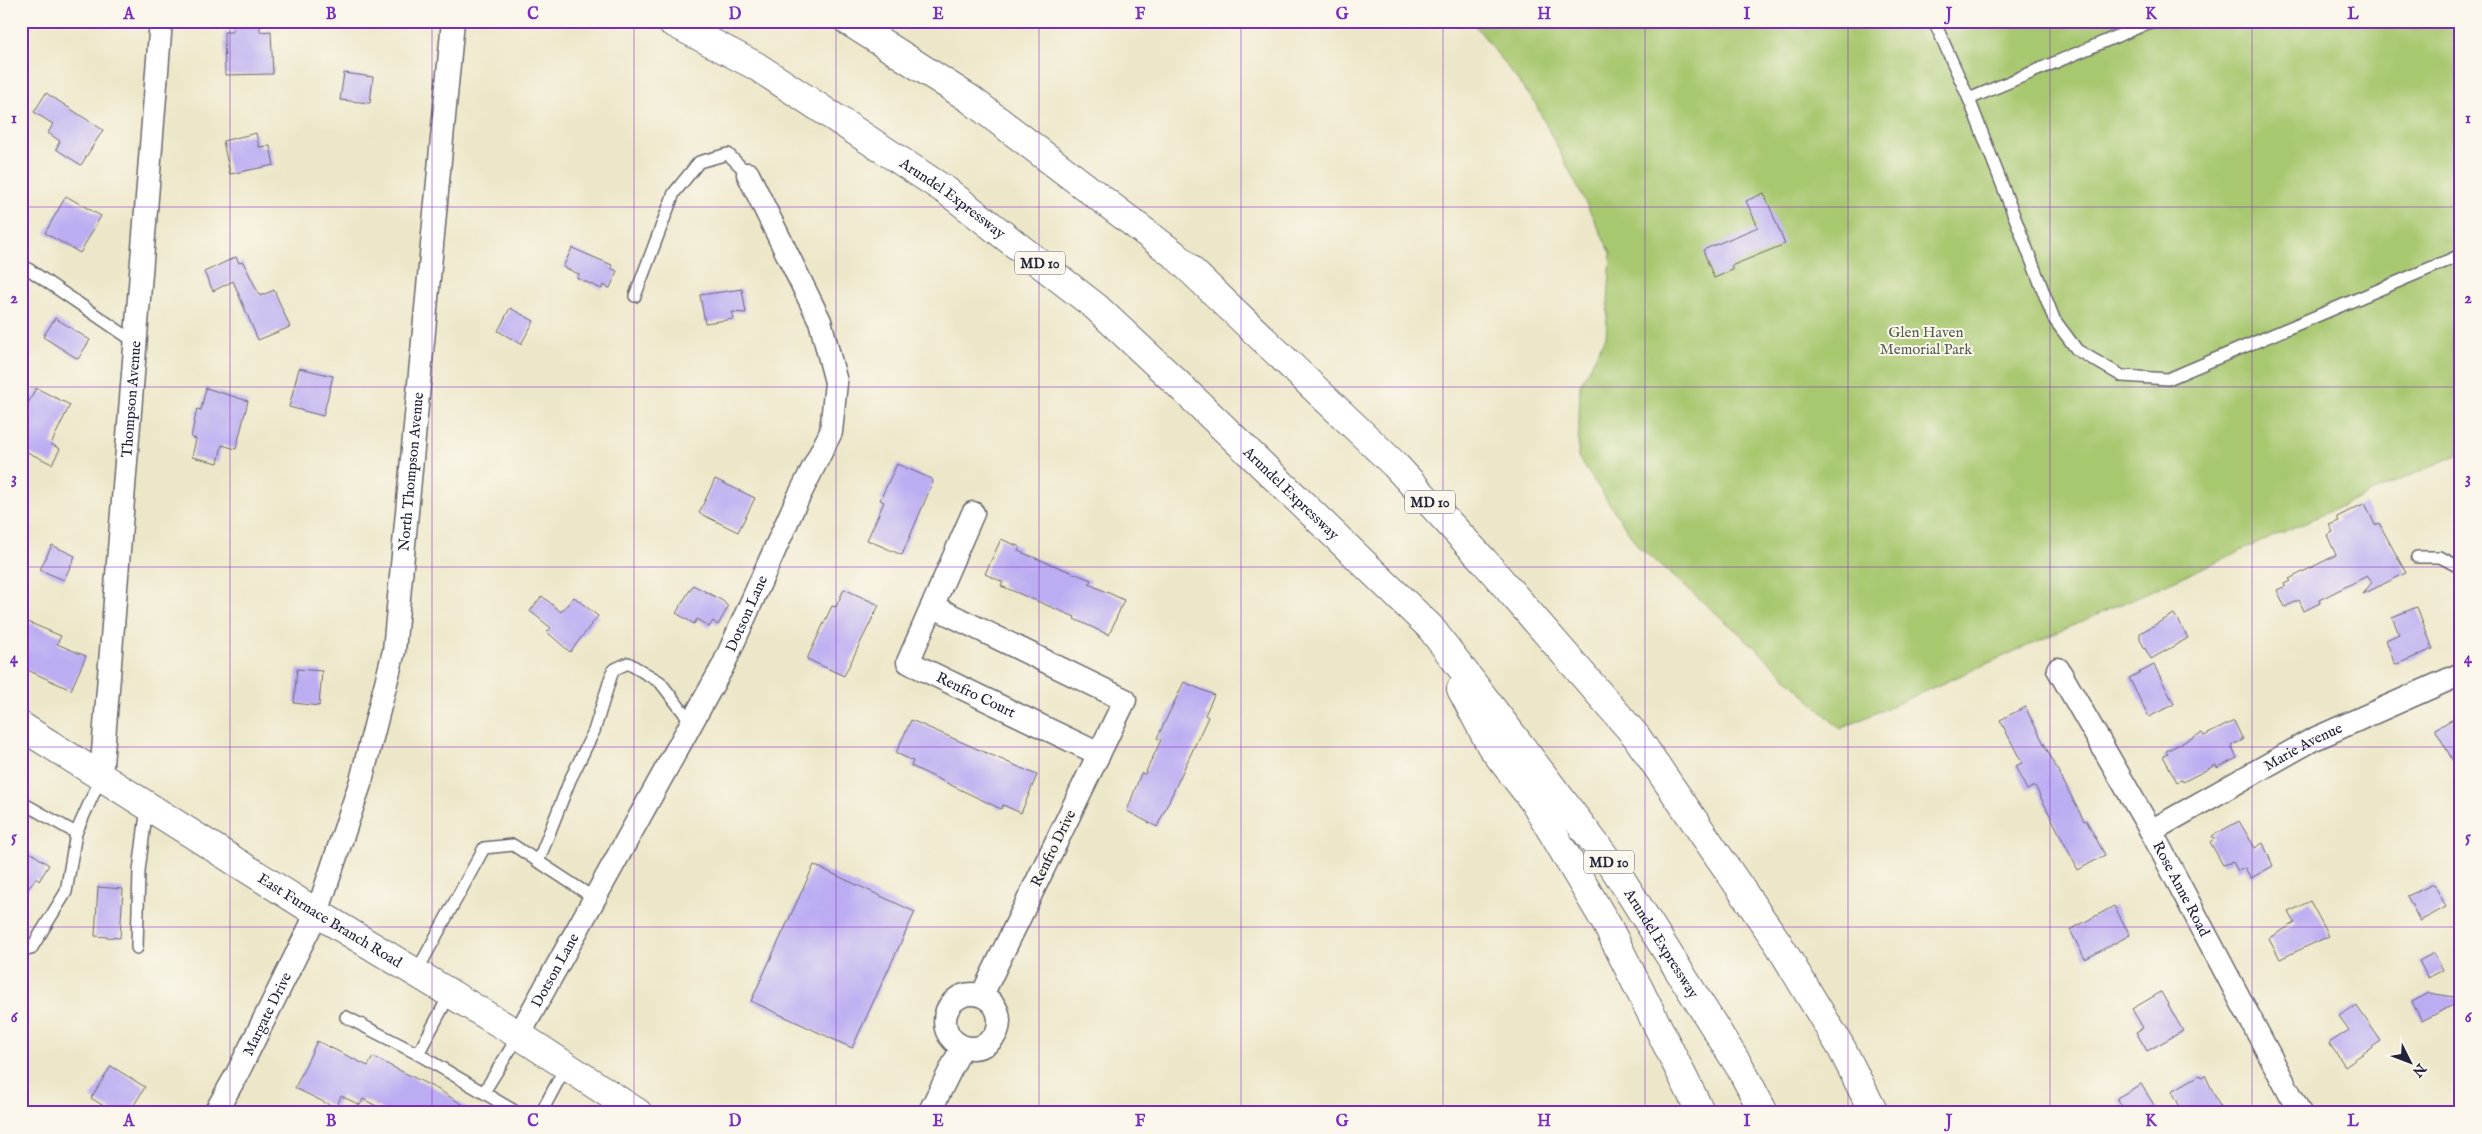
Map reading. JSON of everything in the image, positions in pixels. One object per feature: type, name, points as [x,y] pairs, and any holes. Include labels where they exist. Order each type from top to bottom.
[{"type":"main road","name":"Arundel Expressway","points":[[670,21],[756,66],[948,192],[1096,307],[1177,382],[1430,627],[1616,871],[1741,1069],[1764,1113]]},
{"type":"main road","name":"MD 10","points":[[848,21],[970,99],[1176,255],[1395,465],[1484,561],[1636,736],[1778,943],[1842,1049],[1874,1113]]},
{"type":"main road","points":[[1430,627],[1490,746],[1535,803],[1607,925],[1701,1113]]},
{"type":"main road","name":"East Furnace Branch Road","points":[[21,726],[317,913],[520,1035],[638,1113]]},
{"type":"street","name":"Thompson Avenue","points":[[101,777],[161,21]]},
{"type":"street","name":"North Thompson Avenue","points":[[317,913],[361,781],[394,651],[453,21]]},
{"type":"street","name":"Dotson Lane","points":[[520,1035],[723,666],[795,504],[831,432],[836,382],[820,321],[748,174]]},
{"type":"street","name":"Renfro Court","points":[[973,513],[908,662],[1098,754]]},
{"type":"street","name":"Renfro Drive","points":[[932,606],[1124,700],[982,995]]},
{"type":"street","name":"Rose Anne Road","points":[[2058,669],[2151,831],[2300,1113]]},
{"type":"street","name":"Marie Avenue","points":[[2151,831],[2312,740],[2461,674]]},
{"type":"street","name":"Margate Drive","points":[[215,1113],[237,1074],[317,913]]},
{"type":"street","points":[[965,994],[982,995],[995,1006],[999,1022],[993,1038],[979,1048],[962,1047],[948,1036],[944,1020],[948,1009],[950,1004],[965,994]]},
{"type":"street","points":[[929,1113],[962,1047]]},
{"type":"lane","points":[[1934,21],[1968,99],[2054,319],[2077,350],[2122,376],[2168,379],[2461,255]]},
{"type":"lane","points":[[1968,99],[2153,21]]},
{"type":"lane","points":[[635,296],[674,193],[699,162],[728,154],[748,174]]},
{"type":"lane","points":[[21,264],[136,342]]},
{"type":"lane","points":[[2417,557],[2440,557],[2461,568]]},
{"type":"lane","points":[[538,862],[570,780],[594,731],[613,670],[628,663],[660,682],[691,722]]},
{"type":"lane","points":[[31,949],[66,892],[76,833],[101,777]]},
{"type":"lane","points":[[21,802],[76,833]]},
{"type":"lane","points":[[137,948],[139,871],[147,806]]},
{"type":"lane","points":[[416,973],[484,848],[512,845],[594,898]]},
{"type":"lane","points":[[418,1054],[450,994]]},
{"type":"lane","points":[[346,1018],[418,1054],[518,1113]]},
{"type":"lane","points":[[484,1092],[520,1035]]},
{"type":"lane","points":[[541,1113],[566,1066]]},
{"type":"green space","name":"Glen Haven Memorial Park","points":[[1472,21],[2461,21],[2461,453],[1840,729],[1747,640],[1638,546],[1578,457],[1580,385],[1606,337],[1611,253],[1535,103]]},
{"type":"building","points":[[232,21],[260,21],[260,32],[271,31],[273,74],[225,75],[224,32],[233,32]]},
{"type":"building","points":[[344,73],[373,77],[370,103],[340,100]]},
{"type":"building","points":[[46,93],[103,130],[81,165],[56,149],[60,141],[48,133],[53,124],[34,112]]},
{"type":"building","points":[[256,133],[259,147],[270,146],[274,165],[230,174],[223,141]]},
{"type":"building","points":[[1764,193],[1785,244],[1731,266],[1733,270],[1714,278],[1703,250],[1758,227],[1746,201]]},
{"type":"building","points":[[66,196],[101,216],[80,253],[45,233]]},
{"type":"building","points":[[572,248],[612,265],[611,268],[617,271],[610,288],[603,285],[602,289],[577,278],[579,274],[563,267]]},
{"type":"building","points":[[236,257],[239,263],[243,262],[260,296],[274,290],[290,327],[258,340],[233,281],[213,291],[204,272]]},
{"type":"building","points":[[742,289],[746,313],[732,312],[734,319],[705,323],[700,295]]},
{"type":"building","points":[[510,308],[534,321],[521,344],[498,331]]},
{"type":"building","points":[[55,318],[90,340],[78,359],[43,337]]},
{"type":"building","points":[[299,368],[333,376],[323,416],[289,407]]},
{"type":"building","points":[[36,388],[70,405],[51,444],[60,449],[52,464],[21,449],[21,417]]},
{"type":"building","points":[[206,388],[248,401],[236,449],[222,445],[218,463],[192,457],[196,439],[191,437],[197,409],[201,410]]},
{"type":"building","points":[[897,464],[932,479],[933,482],[902,555],[867,540],[884,502],[880,500]]},
{"type":"building","points":[[715,479],[755,498],[738,532],[699,513]]},
{"type":"building","points":[[2365,503],[2375,525],[2379,523],[2406,573],[2363,594],[2372,582],[2367,576],[2319,600],[2320,603],[2304,611],[2299,600],[2285,607],[2277,590],[2286,586],[2285,584],[2291,581],[2289,579],[2336,555],[2327,535],[2333,532],[2329,525],[2339,521],[2337,517]]},
{"type":"building","points":[[1001,539],[1020,547],[1018,551],[1091,580],[1089,584],[1124,600],[1109,635],[1074,619],[1075,617],[1001,586],[1003,582],[985,574]]},
{"type":"building","points":[[52,545],[75,556],[64,580],[40,570]]},
{"type":"building","points":[[693,585],[723,601],[728,607],[718,625],[713,621],[709,627],[697,619],[694,624],[676,613]]},
{"type":"building","points":[[844,589],[879,605],[844,676],[807,659],[832,606],[836,607]]},
{"type":"building","points":[[542,596],[561,612],[574,597],[598,616],[570,652],[547,632],[551,628],[530,611]]},
{"type":"building","points":[[2417,607],[2433,649],[2395,665],[2386,640],[2399,634],[2392,617]]},
{"type":"building","points":[[2174,614],[2188,638],[2151,659],[2140,640],[2140,633]]},
{"type":"building","points":[[21,619],[61,636],[57,644],[86,656],[71,690],[21,667]]},
{"type":"building","points":[[2154,665],[2174,704],[2149,717],[2129,678]]},
{"type":"building","points":[[297,669],[322,671],[319,706],[294,703]]},
{"type":"building","points":[[1184,682],[1214,695],[1205,715],[1208,717],[1157,827],[1127,811],[1141,773],[1145,774],[1161,740],[1157,738]]},
{"type":"building","points":[[2025,707],[2084,821],[2086,820],[2105,855],[2078,870],[2035,786],[2027,790],[2015,766],[2022,763],[2000,720]]},
{"type":"building","points":[[2461,715],[2461,775],[2435,729]]},
{"type":"building","points":[[911,720],[1037,775],[1021,813],[1003,805],[1001,809],[911,766],[913,761],[896,753]]},
{"type":"building","points":[[2234,721],[2243,740],[2231,746],[2237,758],[2217,768],[2216,765],[2183,782],[2182,780],[2177,782],[2163,756],[2168,754],[2166,751],[2202,733],[2204,736]]},
{"type":"building","points":[[2239,821],[2255,848],[2263,843],[2273,866],[2251,878],[2245,868],[2238,871],[2233,862],[2223,865],[2210,842],[2214,839],[2212,836]]},
{"type":"building","points":[[21,846],[49,865],[39,881],[36,878],[21,899]]},
{"type":"building","points":[[814,865],[915,912],[852,1048],[751,1001]]},
{"type":"building","points":[[2434,884],[2446,907],[2420,921],[2407,896]]},
{"type":"building","points":[[98,887],[123,889],[120,938],[95,936]]},
{"type":"building","points":[[2310,901],[2329,936],[2280,959],[2269,938],[2295,923],[2289,912]]},
{"type":"building","points":[[2114,906],[2130,935],[2085,959],[2070,930]]},
{"type":"building","points":[[2434,953],[2443,970],[2428,978],[2419,961]]},
{"type":"building","points":[[2161,992],[2183,1031],[2147,1051],[2136,1032],[2143,1028],[2132,1009]]},
{"type":"building","points":[[2429,993],[2461,998],[2461,1001],[2422,1021],[2412,1002]]},
{"type":"building","points":[[2356,1005],[2381,1041],[2345,1066],[2329,1043],[2349,1030],[2339,1016]]},
{"type":"building","points":[[317,1041],[368,1066],[373,1057],[439,1090],[476,1113],[390,1113],[363,1099],[360,1105],[341,1096],[336,1108],[295,1088]]},
{"type":"building","points":[[111,1066],[145,1087],[129,1113],[115,1113],[91,1098]]},
{"type":"building","points":[[2200,1075],[2201,1077],[2205,1075],[2223,1113],[2185,1113],[2180,1107],[2172,1091]]},
{"type":"building","points":[[2141,1084],[2159,1113],[2126,1113],[2117,1098]]}]
